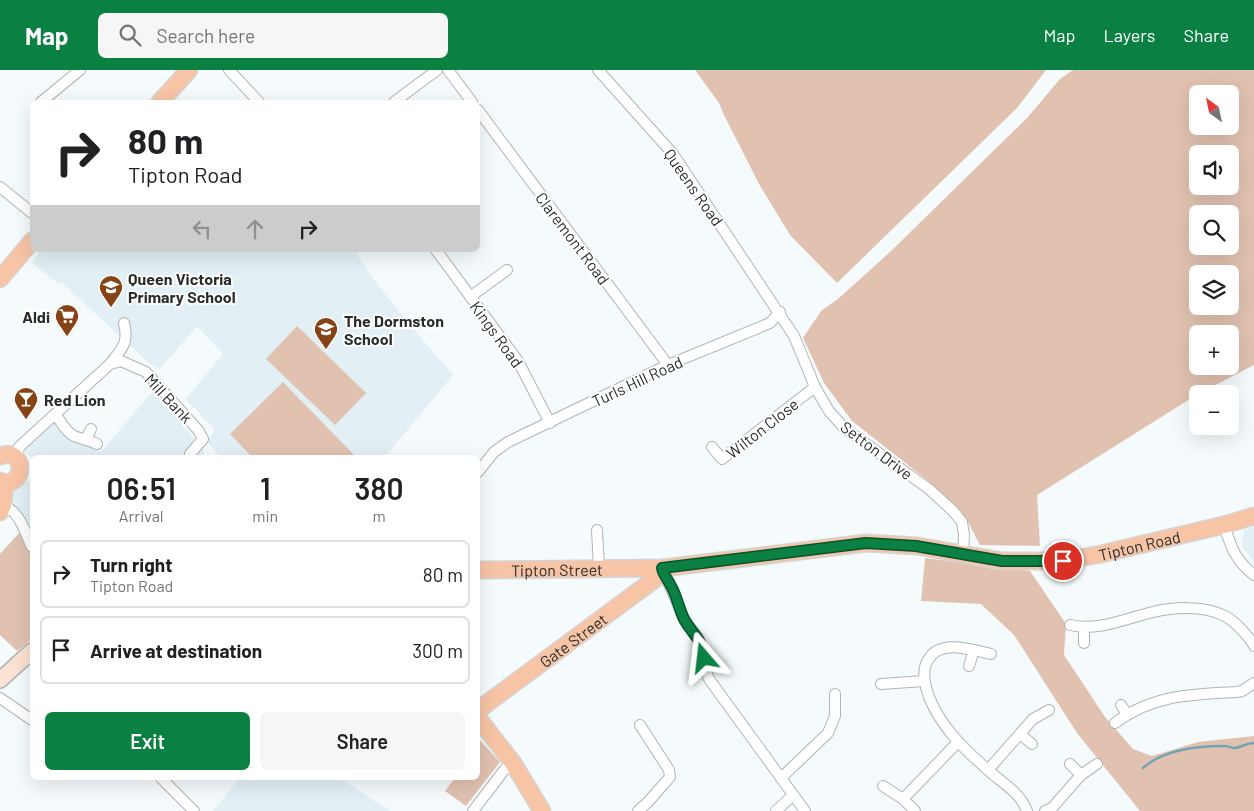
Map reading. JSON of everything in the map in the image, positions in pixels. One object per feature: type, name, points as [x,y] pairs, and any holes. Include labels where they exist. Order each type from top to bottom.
[{"type":"main road","points":[[162,100],[189,70]]},
{"type":"main road","points":[[0,279],[30,243]]},
{"type":"main road","points":[[2,508],[2,482],[8,483],[16,479],[13,459]]},
{"type":"main road","name":"Tipton Road","points":[[636,569],[663,570],[866,543],[908,545],[1002,561],[1063,561],[1101,554],[1224,525],[1254,516]]},
{"type":"main road","name":"Tipton Street","points":[[480,570],[636,569]]},
{"type":"main road","name":"Gate Street","points":[[480,708],[663,570]]},
{"type":"main road","points":[[0,680],[30,653]]},
{"type":"main road","points":[[480,721],[513,764],[542,811]]},
{"type":"street","points":[[43,100],[80,70]]},
{"type":"street","points":[[229,70],[257,100]]},
{"type":"street","points":[[397,100],[437,70]]},
{"type":"street","points":[[448,70],[470,100]]},
{"type":"street","name":"Queens Road","points":[[598,70],[673,154],[780,312]]},
{"type":"street","name":"Claremont Road","points":[[480,113],[668,365]]},
{"type":"street","points":[[0,187],[30,211]]},
{"type":"street","name":"Kings Road","points":[[437,252],[518,361],[550,423]]},
{"type":"street","points":[[470,297],[507,270]]},
{"type":"street","name":"Turls Hill Road","points":[[480,470],[494,452],[508,442],[668,365],[770,323],[780,312]]},
{"type":"street","name":"Setton Drive","points":[[780,312],[794,336],[815,388],[829,411],[844,428],[929,489],[952,511],[962,522],[964,535],[963,553]]},
{"type":"street","points":[[13,459],[19,448],[110,364],[125,345],[127,335],[124,323]]},
{"type":"street","name":"Mill Bank","points":[[110,364],[121,361],[146,372],[198,430],[203,439],[190,454]]},
{"type":"street","name":"Wilton Close","points":[[712,447],[722,459],[815,388]]},
{"type":"street","points":[[56,415],[66,430],[74,436],[97,444]]},
{"type":"street","points":[[86,439],[91,429]]},
{"type":"street","points":[[2,508],[11,509],[18,516],[30,543]]},
{"type":"street","points":[[1224,525],[1233,551],[1244,567],[1254,574]]},
{"type":"street","points":[[597,530],[599,568]]},
{"type":"street","points":[[663,570],[685,620],[698,637],[702,646],[709,679],[805,811]]},
{"type":"street","points":[[1070,625],[1084,628],[1112,624],[1151,612],[1184,609],[1210,611],[1227,616],[1253,642]]},
{"type":"street","points":[[1084,628],[1084,643]]},
{"type":"street","points":[[991,654],[957,646],[935,652],[928,659],[925,666],[924,681],[938,716],[958,742],[1018,796],[1027,811]]},
{"type":"street","points":[[969,666],[974,650]]},
{"type":"street","points":[[881,684],[924,681]]},
{"type":"street","points":[[1114,724],[1124,710],[1180,696],[1242,691],[1254,683]]},
{"type":"street","points":[[781,778],[828,733],[835,716],[835,694]]},
{"type":"street","points":[[0,698],[30,719]]},
{"type":"street","points":[[988,770],[1033,719],[1049,710]]},
{"type":"street","points":[[638,811],[670,777],[669,770],[640,725]]},
{"type":"street","points":[[1020,734],[1032,744]]},
{"type":"street","points":[[903,799],[958,742]]},
{"type":"street","points":[[474,811],[505,769],[513,764]]},
{"type":"street","points":[[1070,764],[1081,775]]},
{"type":"street","points":[[1045,811],[1052,808],[1081,775],[1097,764]]},
{"type":"street","points":[[163,780],[194,811]]},
{"type":"street","points":[[883,786],[903,799],[915,811]]},
{"type":"street","points":[[776,811],[793,795]]},
{"type":"shaded area","points":[[695,70],[1046,70],[1017,108],[837,283],[790,235],[759,184],[719,103]]},
{"type":"shaded area","points":[[1073,70],[1254,70],[1254,365],[1239,373],[1239,325],[1189,325],[1189,375],[1235,375],[1215,385],[1189,385],[1189,400],[1037,495],[1040,546],[980,545],[966,518],[958,508],[927,480],[852,421],[824,383],[803,338],[821,311],[838,299],[890,252],[1027,118],[1060,79]]},
{"type":"shaded area","name":"The Dormston School","points":[[40,252],[356,252],[368,272],[453,375],[387,455],[218,455],[208,443],[208,439],[215,430],[186,399],[223,354],[197,326],[160,369],[150,364],[61,282],[58,284],[31,262]]},
{"type":"shaded area","points":[[297,326],[366,393],[335,425],[266,359]]},
{"type":"shaded area","points":[[283,382],[354,455],[250,455],[230,434]]},
{"type":"shaded area","points":[[154,390],[204,451],[203,455],[30,455],[30,457],[24,450],[54,422],[72,439],[101,452]]},
{"type":"shaded area","points":[[30,480],[30,536],[14,508],[10,495],[15,488]]},
{"type":"shaded area","points":[[1254,527],[1254,563],[1242,546],[1244,530]]},
{"type":"shaded area","points":[[20,532],[30,551],[30,641],[17,651],[0,635],[0,554]]},
{"type":"shaded area","points":[[925,558],[1030,571],[1066,624],[1064,655],[1105,717],[1133,749],[1152,756],[1198,742],[1254,736],[1254,811],[1140,811],[1077,733],[1014,635],[981,604],[921,601]]},
{"type":"shaded area","points":[[480,740],[500,762],[466,806],[445,791],[453,780],[480,780]]},
{"type":"shaded area","points":[[238,780],[342,780],[391,811],[213,811]]},
{"type":"waterway","points":[[1143,768],[1160,757],[1181,750],[1214,746],[1235,748],[1254,743]]},
{"type":"place","name":"Queen Victoria Primary School","points":[[111,308]]},
{"type":"place","name":"Aldi","points":[[67,337]]},
{"type":"place","name":"The Dormston School","points":[[326,350]]},
{"type":"place","name":"Red Lion","points":[[26,420]]},
{"type":"route","points":[[704,658],[698,637],[685,620],[662,568],[866,543],[916,546],[1002,561],[1063,561]]}]
